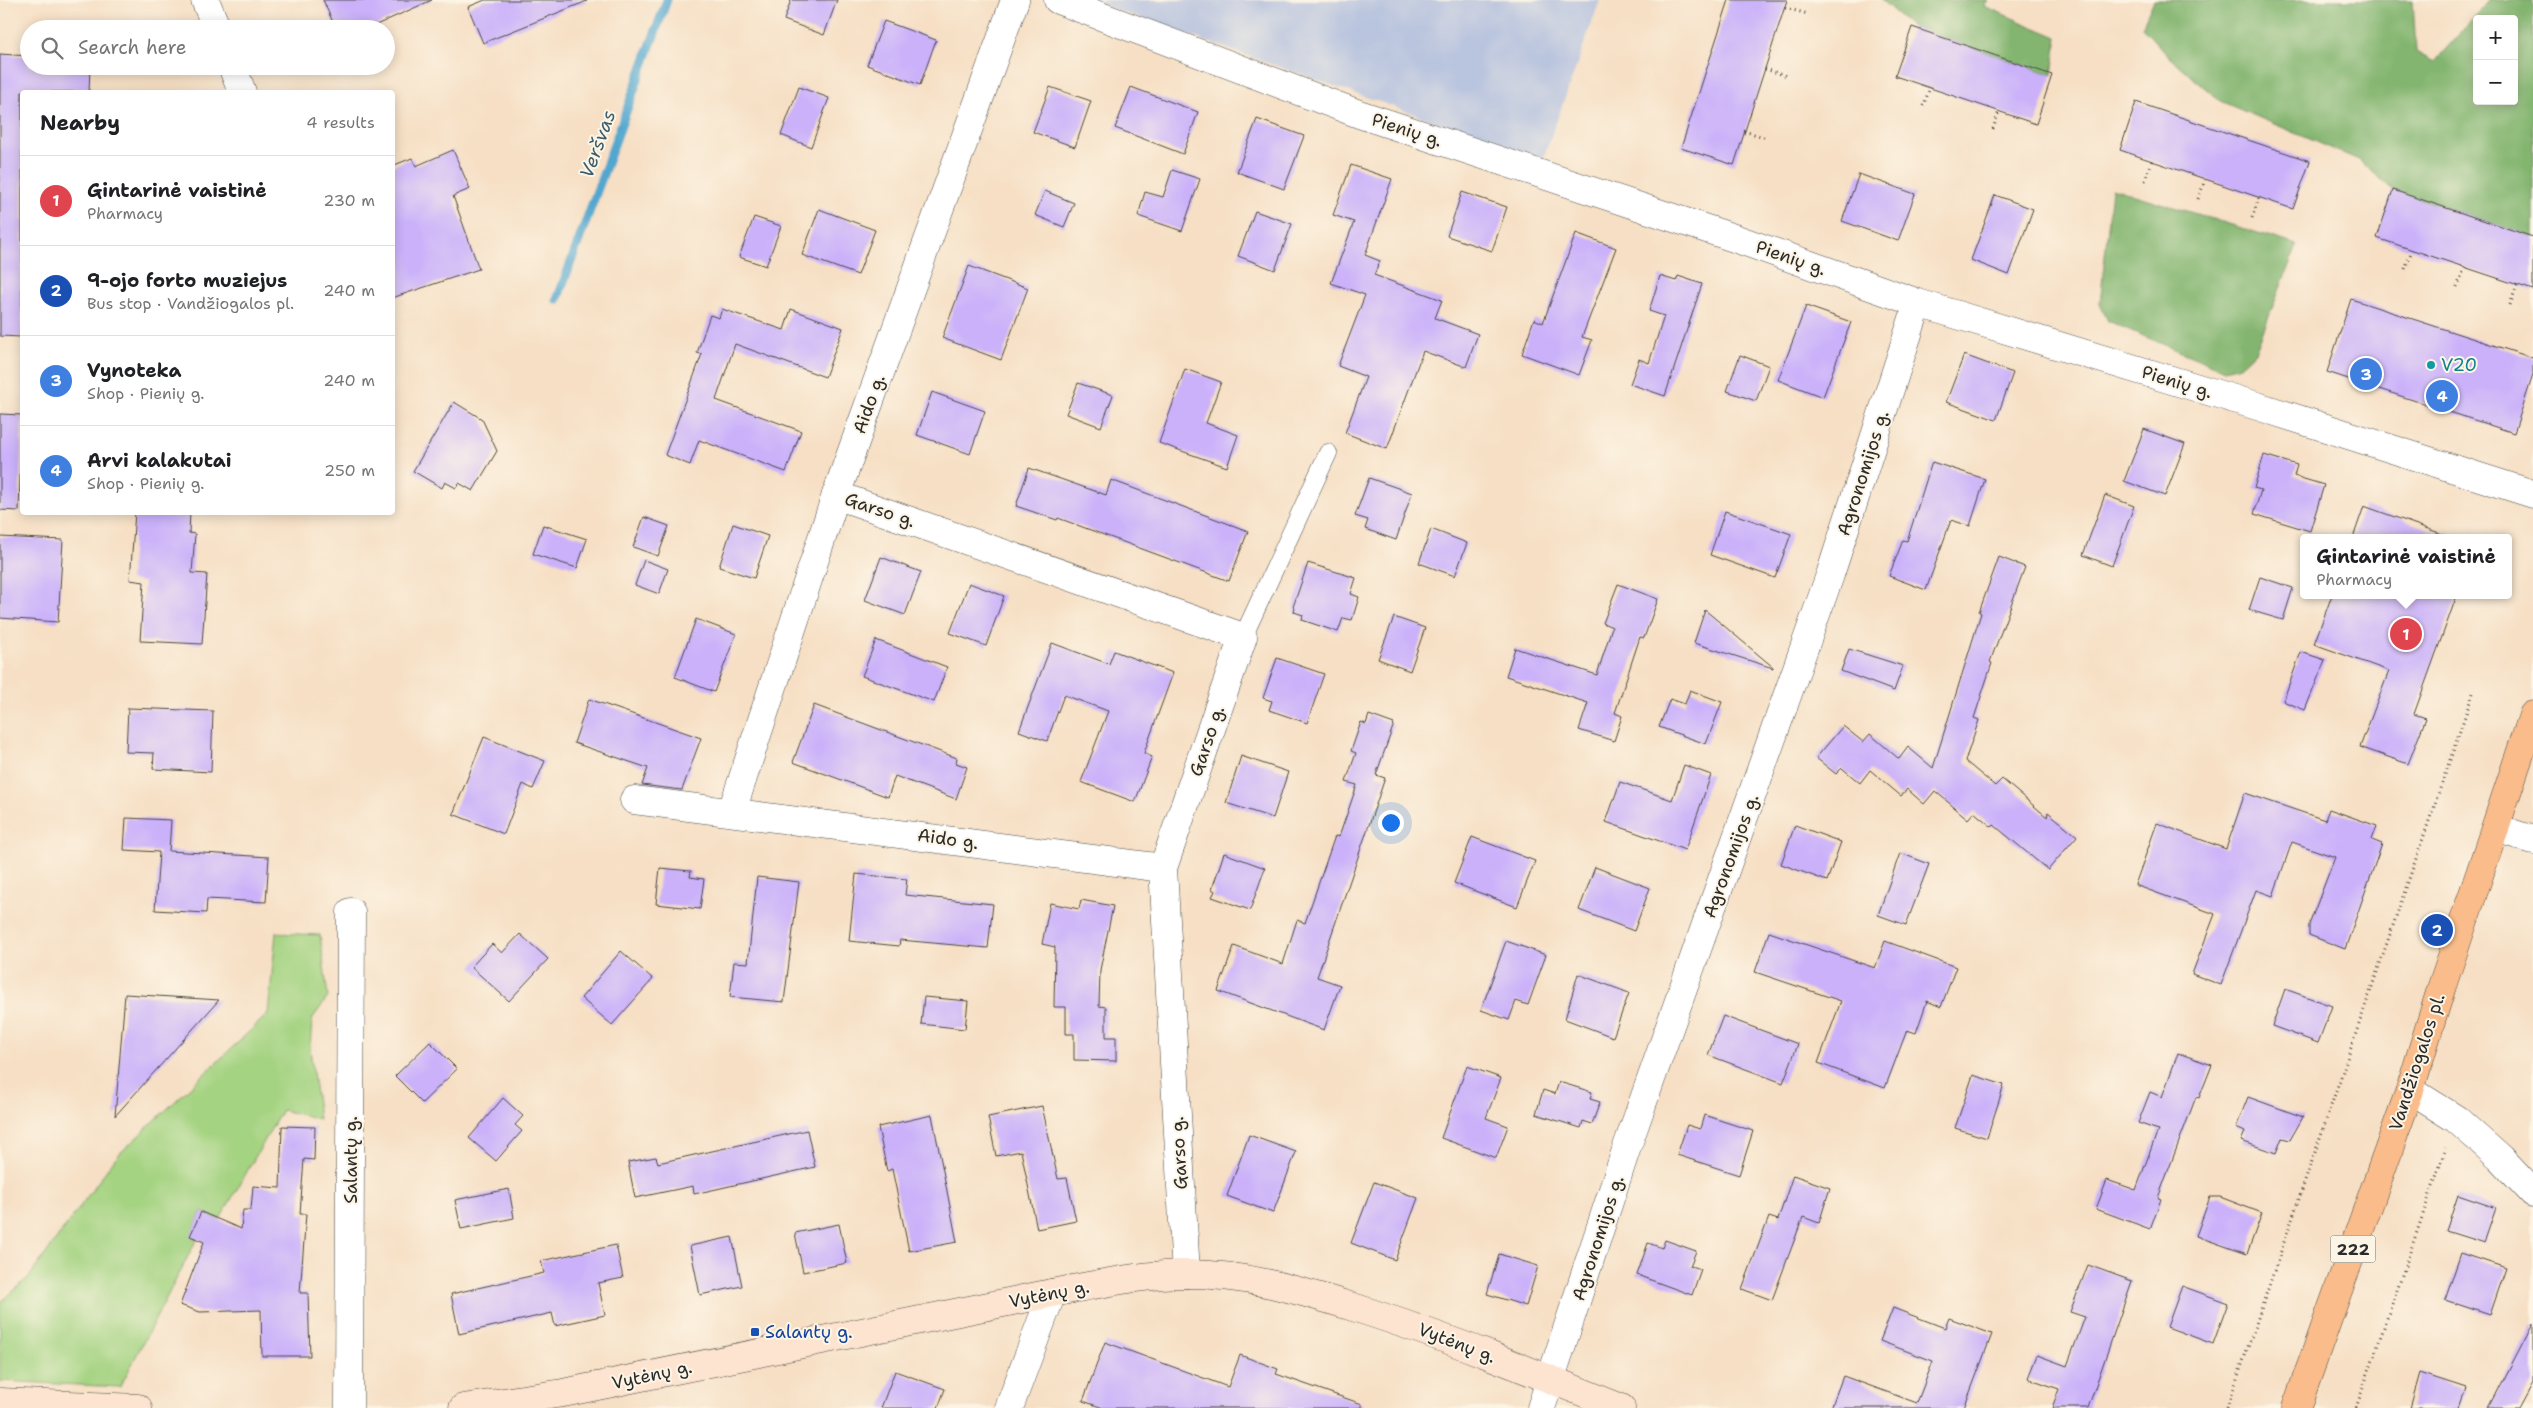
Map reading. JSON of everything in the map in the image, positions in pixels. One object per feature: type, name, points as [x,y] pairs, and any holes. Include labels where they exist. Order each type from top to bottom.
[{"type":"main road","name":"Vandžiogalos pl.","points":[[2296,1408],[2410,1090],[2442,986],[2533,715]]},
{"type":"main road","name":"Vytėnų g.","points":[[463,1408],[571,1391],[1052,1293],[1132,1279],[1186,1274],[1234,1277],[1283,1286],[1420,1328],[1621,1408]]},
{"type":"main road","points":[[0,1402],[138,1408]]},
{"type":"street","points":[[205,0],[213,20]]},
{"type":"street","name":"Aido g.","points":[[732,811],[836,495],[1015,0]]},
{"type":"street","name":"Pienių g.","points":[[1058,0],[1360,114],[1734,238],[1918,303],[2254,405],[2533,494]]},
{"type":"street","points":[[235,75],[241,90]]},
{"type":"street","name":"Agronomijos g.","points":[[1542,1408],[1628,1144],[1830,575],[1918,303]]},
{"type":"street","name":"Garso g.","points":[[836,495],[1243,637],[1163,868],[1186,1274]]},
{"type":"street","name":"Aido g.","points":[[634,800],[732,811],[1163,868]]},
{"type":"street","points":[[2496,828],[2533,840]]},
{"type":"street","name":"Salantų g.","points":[[349,1408],[351,912]]},
{"type":"street","points":[[2410,1090],[2456,1119],[2501,1159],[2533,1194]]},
{"type":"street","points":[[1009,1408],[1052,1293]]},
{"type":"lane","points":[[1243,637],[1328,453]]},
{"type":"path","points":[[1785,8],[1808,14]]},
{"type":"path","points":[[1765,69],[1787,76]]},
{"type":"path","points":[[1924,106],[1930,88]]},
{"type":"path","points":[[1993,129],[1999,111]]},
{"type":"path","points":[[1744,131],[1767,138]]},
{"type":"path","points":[[2145,181],[2152,161]]},
{"type":"path","points":[[2198,199],[2205,180]]},
{"type":"path","points":[[2252,218],[2259,198]]},
{"type":"path","points":[[2405,269],[2412,250]]},
{"type":"path","points":[[2458,287],[2465,267]]},
{"type":"path","points":[[2510,305],[2517,285]]},
{"type":"path","points":[[2227,1408],[2473,693]]},
{"type":"path","points":[[2356,1408],[2456,1119]]},
{"type":"shaded area","points":[[1088,0],[1600,0],[1543,159]]},
{"type":"green space","points":[[1881,0],[1988,0],[1984,6],[2057,37],[2052,75],[1912,27]]},
{"type":"green space","points":[[2154,0],[2413,0],[2416,52],[2434,62],[2473,19],[2473,105],[2518,105],[2518,15],[2476,15],[2490,0],[2533,0],[2533,237],[2393,190],[2359,160],[2220,101],[2169,57],[2142,27]]},
{"type":"green space","points":[[2112,188],[2297,245],[2255,352],[2240,366],[2224,370],[2108,321],[2100,304]]},
{"type":"green space","points":[[276,933],[320,935],[328,997],[312,1019],[310,1049],[319,1119],[282,1110],[220,1219],[201,1212],[191,1236],[197,1239],[120,1387],[0,1381],[0,1303],[29,1277],[116,1157],[268,1014]]},
{"type":"building","points":[[323,0],[432,0],[387,20],[332,20]]},
{"type":"building","points":[[485,0],[587,1],[483,43],[468,7]]},
{"type":"building","points":[[791,0],[837,0],[824,35],[784,20]]},
{"type":"building","points":[[1729,0],[1787,0],[1734,165],[1681,148]]},
{"type":"building","points":[[884,21],[936,40],[920,85],[867,65]]},
{"type":"building","points":[[1912,27],[2052,75],[2036,124],[1895,76]]},
{"type":"building","points":[[0,54],[20,55],[20,75],[90,75],[89,90],[20,90],[20,337],[0,336]]},
{"type":"building","points":[[799,87],[829,98],[811,147],[781,135]]},
{"type":"building","points":[[1050,87],[1091,101],[1075,147],[1033,132]]},
{"type":"building","points":[[1131,87],[1198,112],[1183,154],[1115,128]]},
{"type":"building","points":[[2136,102],[2310,161],[2293,209],[2120,150]]},
{"type":"building","points":[[1257,119],[1304,136],[1284,189],[1237,172]]},
{"type":"building","points":[[453,150],[470,189],[453,196],[479,269],[395,297],[395,165],[412,158],[416,166]]},
{"type":"building","points":[[1351,165],[1392,179],[1365,255],[1380,261],[1374,275],[1442,300],[1435,318],[1478,334],[1466,367],[1423,351],[1387,449],[1345,433],[1366,377],[1338,366],[1365,295],[1331,283],[1354,222],[1333,215]]},
{"type":"building","points":[[1172,170],[1200,179],[1182,231],[1138,216],[1145,192],[1163,197]]},
{"type":"building","points":[[1859,174],[1915,194],[1898,241],[1842,221]]},
{"type":"building","points":[[2393,190],[2533,237],[2533,290],[2377,238]]},
{"type":"building","points":[[1045,191],[1074,203],[1064,227],[1035,215]]},
{"type":"building","points":[[1462,192],[1507,207],[1492,251],[1447,236]]},
{"type":"building","points":[[1995,195],[2033,209],[2009,275],[1971,260]]},
{"type":"building","points":[[819,209],[875,230],[858,275],[802,255]]},
{"type":"building","points":[[1255,211],[1292,224],[1275,270],[1238,256]]},
{"type":"building","points":[[754,217],[781,226],[766,266],[739,257]]},
{"type":"building","points":[[1576,233],[1616,248],[1582,337],[1592,340],[1579,375],[1522,354],[1534,319],[1543,323]]},
{"type":"building","points":[[969,266],[1028,288],[1001,360],[942,338]]},
{"type":"building","points":[[1660,276],[1676,281],[1678,276],[1702,284],[1665,396],[1630,384],[1639,359],[1649,363],[1664,316],[1649,311]]},
{"type":"building","name":"V20","points":[[2351,299],[2533,358],[2533,375],[2514,433],[2327,372]]},
{"type":"building","points":[[1806,306],[1851,322],[1823,397],[1778,380]]},
{"type":"building","points":[[722,309],[784,330],[791,309],[843,328],[825,377],[735,344],[716,400],[801,431],[786,472],[699,440],[690,465],[665,455],[702,354],[697,353],[710,315],[719,318]]},
{"type":"building","points":[[1740,355],[1769,366],[1756,401],[1727,391]]},
{"type":"building","points":[[1964,355],[2013,373],[1996,420],[1946,402]]},
{"type":"building","points":[[1185,369],[1221,382],[1206,423],[1238,435],[1227,467],[1159,443]]},
{"type":"building","points":[[1078,383],[1113,395],[1101,427],[1066,414]]},
{"type":"building","points":[[932,392],[985,411],[970,454],[917,435]]},
{"type":"building","points":[[454,402],[482,419],[497,451],[473,491],[459,483],[456,488],[445,482],[442,488],[413,471]]},
{"type":"building","points":[[0,414],[20,415],[19,511],[0,510]]},
{"type":"building","points":[[2144,429],[2185,444],[2165,496],[2124,481]]},
{"type":"building","points":[[2264,455],[2297,465],[2294,476],[2324,485],[2310,531],[2254,514],[2261,490],[2254,488]]},
{"type":"building","points":[[1932,462],[1985,479],[1970,526],[1951,520],[1926,590],[1889,576],[1903,540],[1907,541]]},
{"type":"building","points":[[1029,468],[1106,495],[1111,480],[1248,531],[1229,581],[1058,518],[1057,520],[1016,506]]},
{"type":"building","points":[[1369,478],[1412,493],[1396,540],[1365,529],[1368,520],[1355,516]]},
{"type":"building","points":[[2105,495],[2134,506],[2112,566],[2083,555]]},
{"type":"building","points":[[2364,506],[2442,534],[2354,534]]},
{"type":"building","points":[[1725,511],[1791,534],[1775,578],[1710,555]]},
{"type":"building","points":[[135,515],[190,515],[189,533],[195,534],[192,573],[207,574],[202,644],[140,641],[144,582],[130,580]]},
{"type":"building","points":[[644,517],[669,526],[658,556],[633,547]]},
{"type":"building","points":[[733,524],[768,536],[754,578],[719,567]]},
{"type":"building","points":[[543,525],[587,539],[577,568],[533,554]]},
{"type":"building","points":[[1431,529],[1467,543],[1455,576],[1419,563]]},
{"type":"building","points":[[0,537],[63,540],[58,622],[0,618]]},
{"type":"building","points":[[881,557],[921,572],[905,615],[865,600]]},
{"type":"building","points":[[1999,557],[2025,567],[1990,662],[1992,663],[1974,718],[1979,720],[1965,761],[1995,786],[2002,779],[2047,817],[2048,812],[2077,836],[2048,870],[1994,825],[1992,827],[1974,812],[1968,819],[1935,791],[1924,804],[1907,789],[1901,796],[1870,770],[1860,783],[1842,768],[1836,774],[1816,758],[1843,726],[1863,742],[1870,734],[1899,759],[1908,747],[1933,768],[1981,613],[1979,612]]},
{"type":"building","points":[[644,560],[668,569],[659,594],[635,585]]},
{"type":"building","points":[[1308,563],[1356,578],[1351,594],[1359,597],[1352,620],[1343,618],[1338,632],[1302,620],[1303,615],[1294,612],[1295,608],[1293,607]]},
{"type":"building","points":[[2260,577],[2293,588],[2283,620],[2249,610]]},
{"type":"building","points":[[969,583],[1004,596],[986,646],[950,633]]},
{"type":"building","points":[[1618,584],[1658,599],[1644,638],[1640,637],[1615,713],[1622,716],[1614,741],[1579,730],[1588,703],[1506,676],[1515,648],[1597,675],[1612,627],[1603,623]]},
{"type":"building","points":[[2331,599],[2456,599],[2414,714],[2426,718],[2408,764],[2360,747],[2389,671],[2314,644]]},
{"type":"building","points":[[1705,610],[1773,667],[1773,668],[1694,643]]},
{"type":"building","points":[[1394,617],[1425,628],[1410,671],[1378,659]]},
{"type":"building","points":[[696,619],[736,634],[714,692],[675,677]]},
{"type":"building","points":[[876,640],[947,667],[934,702],[862,676]]},
{"type":"building","points":[[1052,643],[1109,664],[1114,651],[1173,673],[1144,753],[1152,757],[1135,802],[1081,782],[1108,711],[1064,695],[1047,741],[1019,731]]},
{"type":"building","points":[[1849,649],[1903,666],[1894,691],[1841,671]]},
{"type":"building","points":[[2301,652],[2325,660],[2305,710],[2283,701]]},
{"type":"building","points":[[1277,658],[1324,674],[1307,723],[1269,710],[1272,701],[1263,698]]},
{"type":"building","points":[[1690,690],[1722,702],[1706,744],[1659,727],[1670,699],[1685,704]]},
{"type":"building","points":[[589,699],[701,738],[682,790],[642,785],[648,768],[574,743]]},
{"type":"building","points":[[814,705],[957,758],[956,763],[967,767],[956,799],[895,776],[888,797],[793,762]]},
{"type":"building","points":[[128,708],[213,711],[211,772],[153,769],[154,753],[126,752]]},
{"type":"building","points":[[1369,715],[1394,724],[1376,775],[1385,778],[1317,977],[1340,985],[1324,1030],[1218,991],[1234,946],[1283,964],[1297,920],[1305,923],[1335,836],[1339,837],[1357,785],[1346,782],[1356,753],[1351,751],[1361,722],[1366,724]]},
{"type":"building","points":[[484,737],[545,761],[533,789],[523,784],[504,834],[453,814]]},
{"type":"building","points":[[1241,756],[1288,772],[1273,818],[1226,803]]},
{"type":"building","points":[[1684,765],[1711,775],[1685,850],[1606,822],[1620,782],[1672,800]]},
{"type":"building","points":[[2245,793],[2325,820],[2329,809],[2377,826],[2372,840],[2382,844],[2345,949],[2309,935],[2309,925],[2335,857],[2292,842],[2273,896],[2256,890],[2221,985],[2192,974],[2215,914],[2135,885],[2157,823],[2226,849]]},
{"type":"building","points":[[126,818],[171,820],[169,851],[269,857],[266,902],[207,899],[206,913],[155,910],[159,852],[124,850]]},
{"type":"building","points":[[1795,825],[1841,842],[1827,881],[1781,864]]},
{"type":"building","points":[[1472,837],[1535,861],[1517,907],[1454,883]]},
{"type":"building","points":[[1224,853],[1265,868],[1250,910],[1212,897],[1215,891],[1212,889]]},
{"type":"building","points":[[1900,853],[1929,864],[1906,925],[1878,915]]},
{"type":"building","points":[[1595,867],[1650,888],[1634,931],[1579,910]]},
{"type":"building","points":[[660,868],[691,871],[690,877],[704,879],[700,909],[656,904]]},
{"type":"building","points":[[856,874],[907,879],[905,895],[993,904],[988,948],[900,940],[899,946],[849,941]]},
{"type":"building","points":[[757,877],[799,882],[784,1002],[730,997],[734,962],[748,963]]},
{"type":"building","points":[[1081,900],[1113,906],[1100,970],[1099,1006],[1106,1007],[1106,1037],[1116,1037],[1116,1061],[1074,1060],[1074,1034],[1066,1034],[1066,1007],[1054,1007],[1055,947],[1042,944],[1050,903],[1079,909]]},
{"type":"building","points":[[1769,932],[1875,968],[1885,941],[1956,967],[1941,1007],[1927,1001],[1916,1033],[1907,1030],[1885,1088],[1818,1063],[1841,1001],[1755,972]]},
{"type":"building","points":[[520,934],[548,959],[509,1001],[471,967],[492,944],[502,953]]},
{"type":"building","points":[[1506,941],[1546,955],[1528,1005],[1516,1001],[1509,1020],[1481,1010]]},
{"type":"building","points":[[621,951],[653,979],[612,1025],[581,998]]},
{"type":"building","points":[[1578,974],[1629,993],[1613,1037],[1565,1019]]},
{"type":"building","points":[[2285,989],[2332,1006],[2318,1043],[2272,1026]]},
{"type":"building","points":[[125,994],[219,1000],[115,1116]]},
{"type":"building","points":[[924,997],[968,1001],[965,1029],[921,1024]]},
{"type":"building","points":[[1723,1016],[1798,1044],[1783,1083],[1708,1055]]},
{"type":"building","points":[[430,1042],[457,1069],[422,1103],[395,1076]]},
{"type":"building","points":[[2178,1053],[2212,1065],[2199,1098],[2196,1097],[2180,1139],[2158,1198],[2161,1199],[2150,1229],[2096,1209],[2107,1180],[2136,1190],[2158,1130],[2138,1123],[2150,1092],[2162,1097]]},
{"type":"building","points":[[1467,1066],[1501,1078],[1486,1118],[1508,1126],[1496,1158],[1441,1138]]},
{"type":"building","points":[[1973,1075],[2004,1085],[1987,1138],[1955,1128]]},
{"type":"building","points":[[1559,1082],[1592,1092],[1590,1099],[1600,1102],[1592,1124],[1583,1121],[1581,1128],[1536,1114],[1543,1090],[1555,1094]]},
{"type":"building","points":[[2248,1097],[2303,1117],[2290,1140],[2282,1138],[2276,1153],[2241,1141],[2245,1132],[2236,1128]]},
{"type":"building","points":[[503,1098],[523,1116],[515,1125],[522,1131],[496,1161],[469,1138]]},
{"type":"building","points":[[1042,1106],[1058,1179],[1067,1178],[1076,1221],[1037,1229],[1021,1151],[996,1156],[988,1117]]},
{"type":"building","points":[[932,1115],[957,1242],[909,1251],[892,1169],[887,1171],[878,1127]]},
{"type":"building","points":[[1704,1115],[1753,1131],[1739,1175],[1677,1155],[1687,1125],[1700,1129]]},
{"type":"building","points":[[282,1126],[315,1127],[314,1160],[304,1159],[300,1214],[306,1214],[300,1293],[308,1293],[310,1356],[262,1356],[261,1310],[200,1312],[180,1305],[204,1242],[190,1236],[201,1212],[241,1229],[243,1210],[251,1210],[253,1186],[280,1188]]},
{"type":"building","points":[[807,1130],[815,1167],[694,1194],[693,1186],[635,1198],[628,1162],[656,1157],[658,1163]]},
{"type":"building","points":[[1249,1135],[1296,1152],[1273,1213],[1227,1196]]},
{"type":"building","points":[[1793,1175],[1830,1188],[1819,1223],[1803,1217],[1772,1300],[1742,1289],[1769,1217],[1778,1220]]},
{"type":"building","points":[[1374,1182],[1418,1198],[1395,1260],[1351,1243]]},
{"type":"building","points":[[509,1189],[514,1218],[461,1229],[455,1200]]},
{"type":"building","points":[[2458,1195],[2496,1208],[2484,1243],[2446,1231]]},
{"type":"building","points":[[2210,1197],[2220,1197],[2262,1213],[2247,1254],[2196,1236]]},
{"type":"building","points":[[839,1224],[847,1263],[803,1272],[795,1233]]},
{"type":"building","points":[[732,1237],[742,1286],[700,1295],[690,1246]]},
{"type":"building","points":[[1665,1240],[1696,1251],[1690,1266],[1701,1269],[1692,1295],[1637,1275],[1648,1243],[1662,1248]]},
{"type":"building","points":[[616,1245],[623,1278],[598,1283],[605,1315],[555,1326],[552,1313],[459,1334],[451,1294],[544,1273],[541,1261]]},
{"type":"building","points":[[2461,1253],[2506,1268],[2490,1315],[2445,1300]]},
{"type":"building","points":[[1499,1254],[1538,1266],[1526,1306],[1487,1294]]},
{"type":"building","points":[[2088,1265],[2132,1281],[2088,1408],[2052,1408],[2059,1389],[2028,1378],[2037,1355],[2067,1366],[2085,1317],[2070,1312]]},
{"type":"building","points":[[2182,1286],[2228,1303],[2213,1344],[2167,1327]]},
{"type":"building","points":[[1893,1308],[1945,1328],[1949,1318],[1992,1334],[1964,1408],[1831,1408],[1843,1376],[1917,1403],[1933,1361],[1880,1341]]},
{"type":"building","points":[[2533,1323],[2533,1382],[2519,1408],[2489,1408]]},
{"type":"building","points":[[1105,1342],[1228,1387],[1240,1355],[1278,1369],[1276,1374],[1362,1404],[1362,1408],[1103,1408],[1083,1401]]},
{"type":"building","points":[[895,1371],[945,1389],[938,1408],[881,1408]]},
{"type":"building","points":[[2420,1373],[2466,1388],[2459,1408],[2410,1408]]},
{"type":"waterway","name":"Veršvas","points":[[557,300],[667,0]]},
{"type":"place","name":"V20","points":[[2431,365]]},
{"type":"place","name":"Vynoteka","points":[[2366,374]]},
{"type":"place","name":"Arvi kalakutai","points":[[2442,396]]},
{"type":"place","name":"Gintarinė vaistinė","points":[[2406,634]]},
{"type":"place","name":"9-ojo forto muziejus","points":[[2437,930]]},
{"type":"place","name":"Salantų g.","points":[[755,1332]]}]
